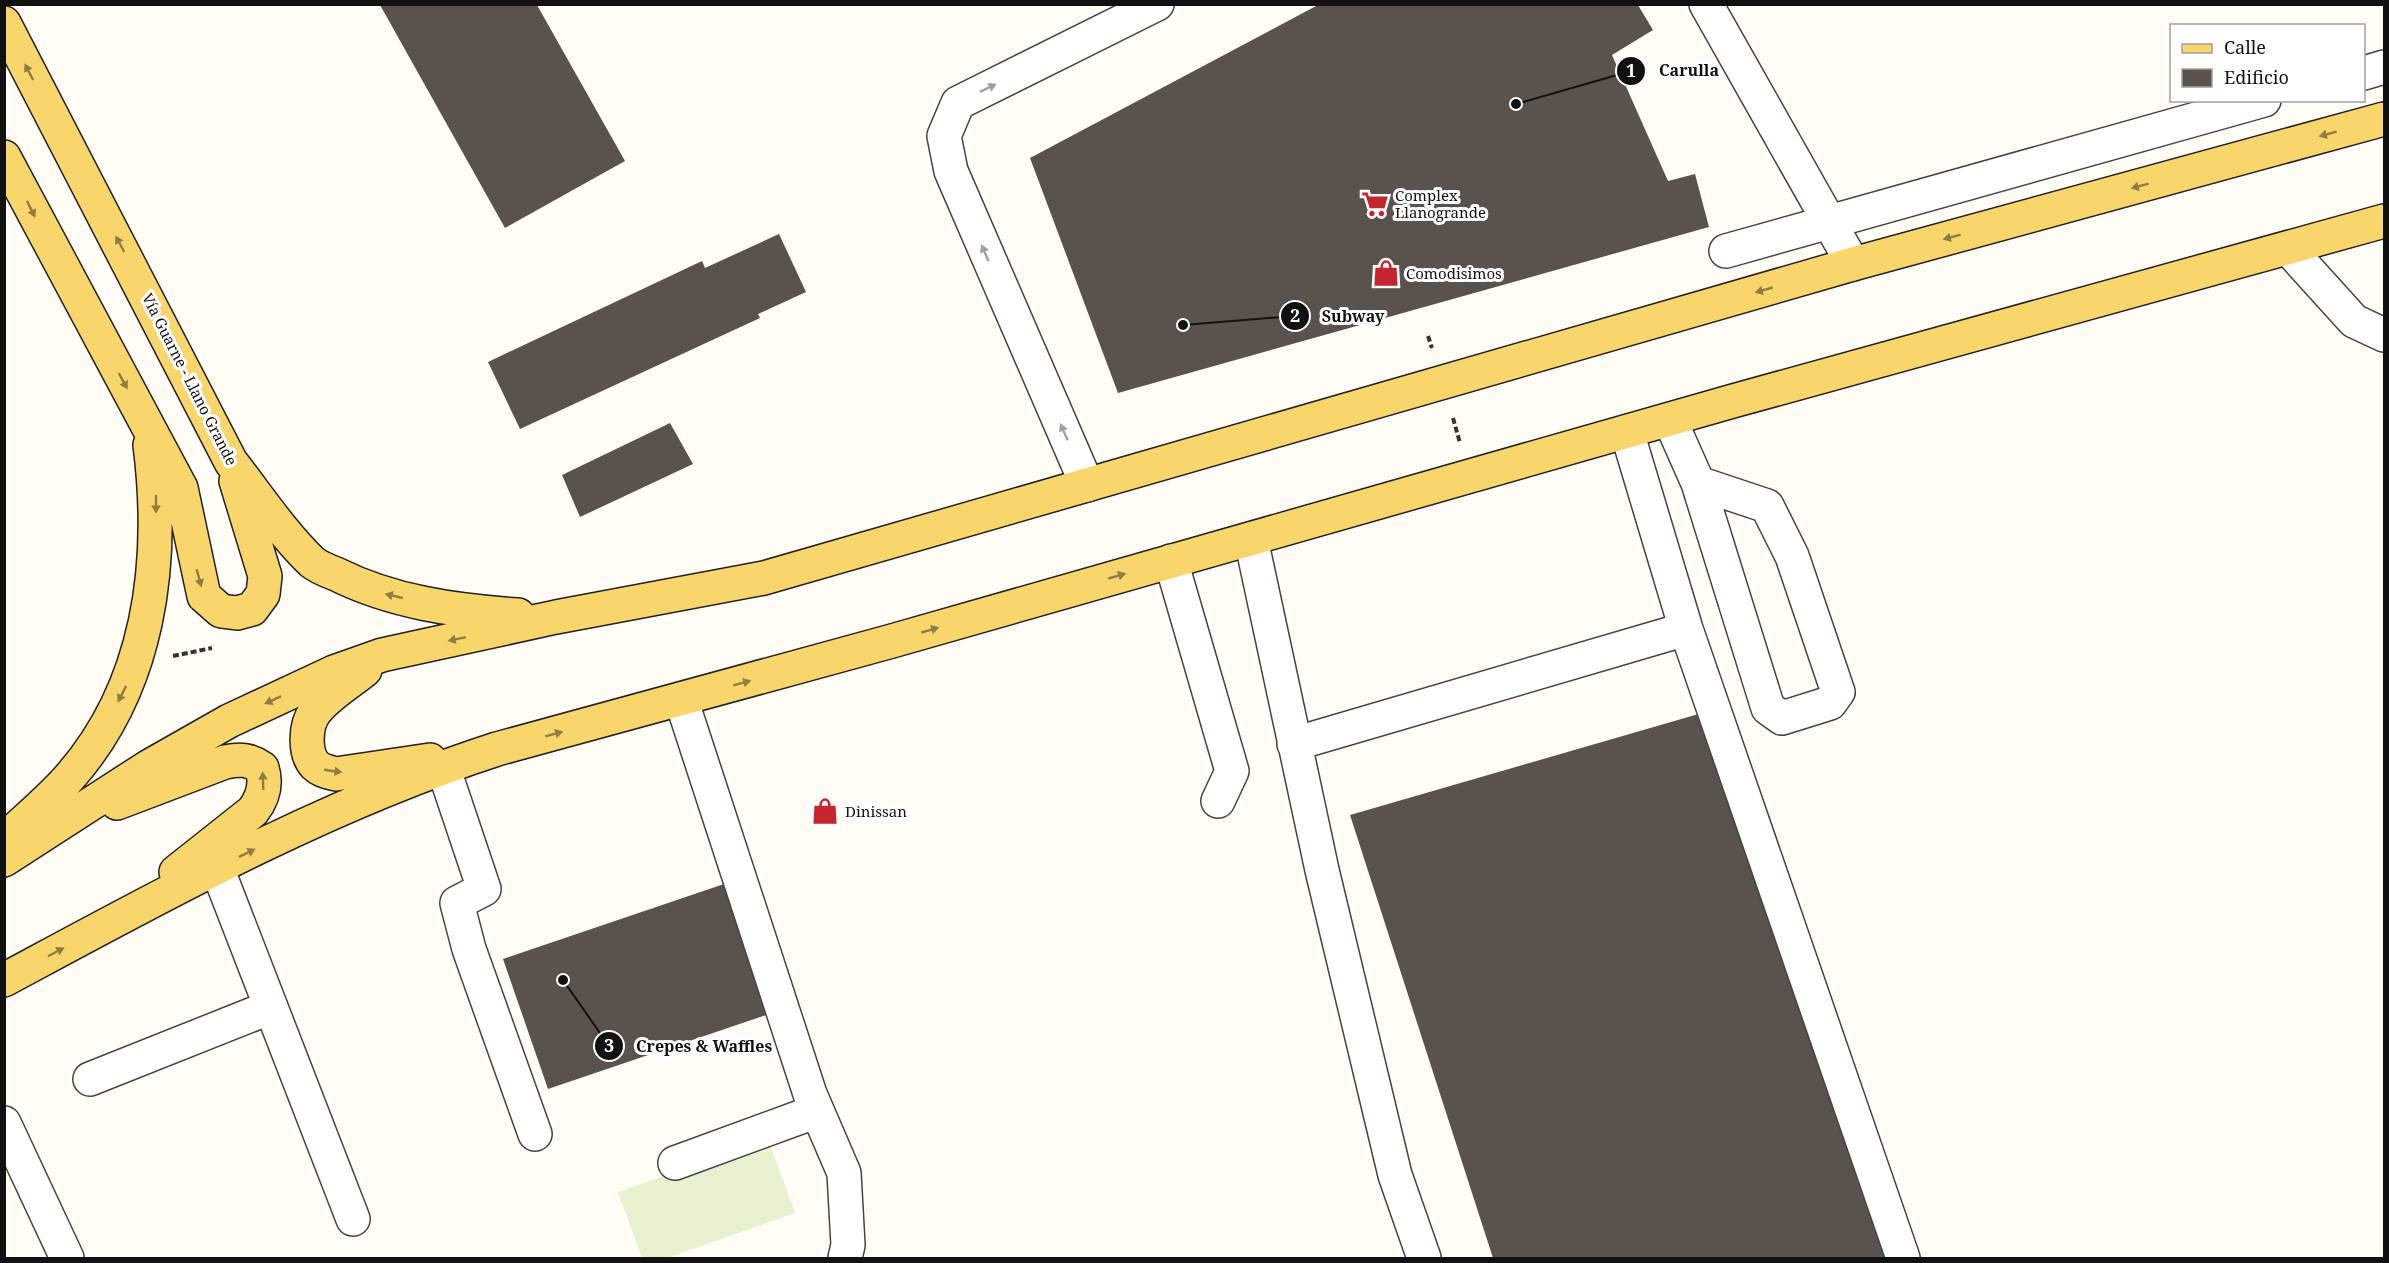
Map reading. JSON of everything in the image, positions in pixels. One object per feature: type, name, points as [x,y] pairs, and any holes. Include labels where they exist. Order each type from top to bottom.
[{"type":"main road","name":"Vía Guarne - Llano Grande","points":[[4,23],[231,462],[313,564],[369,591],[481,613],[556,617]]},
{"type":"main road","points":[[4,860],[148,767],[229,721],[334,672],[382,656],[556,617],[764,578],[1853,264],[2385,119]]},
{"type":"main road","points":[[4,157],[181,488],[204,597],[221,611],[237,613],[252,609],[263,594],[265,576],[231,462]]},
{"type":"main road","points":[[4,980],[119,918],[281,836],[443,767],[497,749],[2385,221]]},
{"type":"main road","points":[[4,840],[68,779],[103,732],[129,681],[140,651],[147,625],[154,567],[156,497],[147,426]]},
{"type":"main road","points":[[382,656],[314,713],[308,733],[308,752],[315,765],[324,771],[336,774],[497,749]]},
{"type":"main road","points":[[57,827],[225,762],[240,759],[262,768],[265,777],[264,789],[261,801],[253,811],[119,918]]},
{"type":"street","points":[[1706,4],[1853,264]]},
{"type":"street","points":[[1088,485],[951,171],[944,136],[958,103],[1151,6]]},
{"type":"street","points":[[2365,73],[2385,67]]},
{"type":"street","points":[[1726,251],[2257,102]]},
{"type":"street","points":[[2288,248],[2354,321],[2385,335]]},
{"type":"street","points":[[1670,420],[1698,483],[1768,708],[1782,718],[1830,703],[1838,692],[1792,556],[1767,506],[1698,483]]},
{"type":"street","points":[[1627,432],[1686,629],[1904,1258]]},
{"type":"street","points":[[1251,539],[1294,744],[1395,1176],[1424,1258]]},
{"type":"street","points":[[1171,561],[1232,771],[1218,801]]},
{"type":"street","points":[[1294,744],[1686,629]]},
{"type":"street","points":[[681,699],[817,1111],[844,1173],[848,1245],[845,1258]]},
{"type":"street","points":[[443,767],[484,889],[457,903],[460,915],[469,949],[535,1134]]},
{"type":"street","points":[[217,868],[353,1219]]},
{"type":"street","points":[[90,1079],[271,1007]]},
{"type":"street","points":[[675,1163],[817,1111]]},
{"type":"street","points":[[4,1123],[67,1258]]},
{"type":"green space","points":[[768,1139],[795,1213],[667,1258],[642,1258],[618,1192]]},
{"type":"building","points":[[380,5],[537,5],[625,161],[505,228]]},
{"type":"building","name":"Complex Llanogrande","points":[[1318,5],[1638,5],[1653,30],[1612,55],[1668,181],[1695,174],[1709,227],[1118,393],[1030,158]]},
{"type":"building","points":[[779,234],[806,292],[758,314],[760,318],[520,429],[488,362],[702,261],[705,268]]},
{"type":"building","points":[[670,423],[693,464],[580,517],[562,475]]},
{"type":"building","points":[[1702,713],[1886,1258],[1493,1258],[1350,815]]},
{"type":"building","points":[[724,884],[769,1014],[548,1089],[503,959]]},
{"type":"place","name":"Carulla","points":[[1516,104]]},
{"type":"place","name":"Complex Llanogrande","points":[[1375,204]]},
{"type":"place","name":"Comodisimos","points":[[1386,273]]},
{"type":"place","name":"Subway","points":[[1183,325]]},
{"type":"place","name":"Dinissan","points":[[825,811]]},
{"type":"place","name":"Crepes & Waffles","points":[[563,980]]}]
